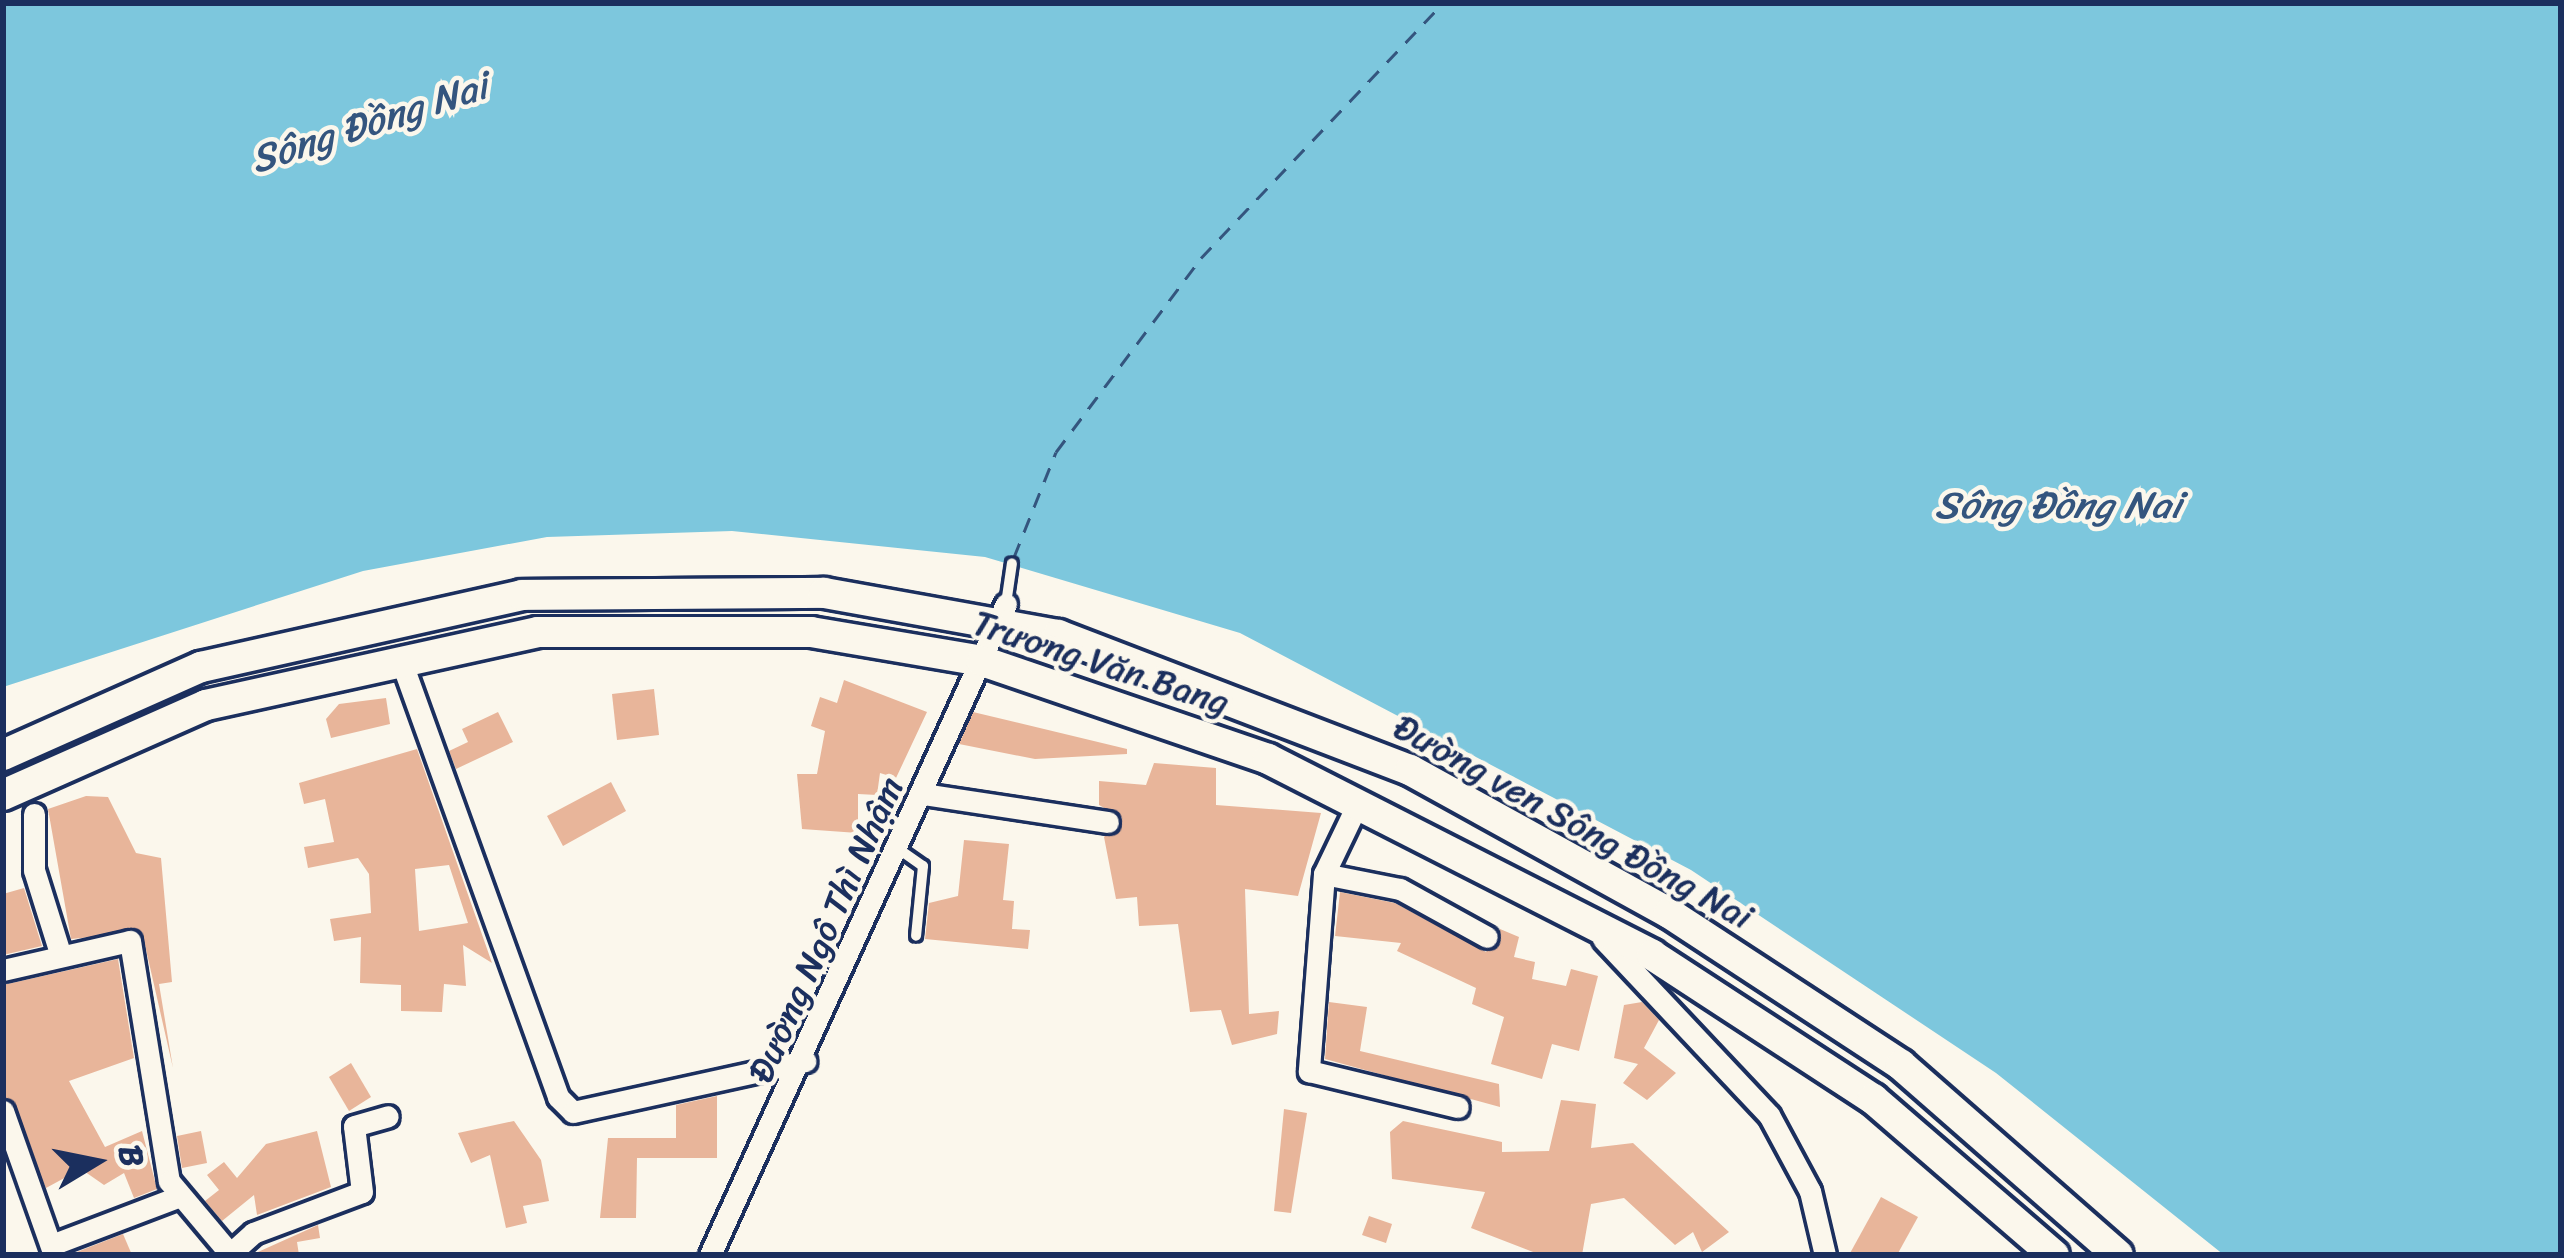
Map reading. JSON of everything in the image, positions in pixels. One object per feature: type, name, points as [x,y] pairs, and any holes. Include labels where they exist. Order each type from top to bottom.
[{"type":"main road","name":"Đường ven Sông Đồng Nai","points":[[3,755],[201,667],[522,596],[824,593],[1000,619],[1161,669],[1410,770],[1669,913],[1901,1065],[2118,1255]]},
{"type":"main road","name":"Trương Văn Bang","points":[[3,795],[206,705],[538,632],[811,632],[982,661],[1144,710],[1358,802],[1577,915],[1873,1099],[2054,1255]]},
{"type":"street","name":"Đường Ngô Thì Nhậm","points":[[710,1255],[805,1061],[1000,619]]},
{"type":"street","points":[[403,666],[559,1097],[573,1112],[805,1061]]},
{"type":"street","points":[[922,794],[1108,822]]},
{"type":"street","points":[[1358,802],[1324,874],[1309,1070],[1458,1107]]},
{"type":"street","points":[[34,814],[34,870],[60,952]]},
{"type":"street","points":[[1324,874],[1400,889],[1487,937]]},
{"type":"street","points":[[1577,915],[1681,1010],[1769,1115],[1810,1191],[1825,1255]]},
{"type":"street","points":[[3,970],[60,952],[130,941],[156,1128],[178,1197],[231,1254],[253,1233],[362,1192],[354,1126],[388,1116]]},
{"type":"street","points":[[3,1112],[54,1250],[178,1197]]},
{"type":"lane","points":[[1000,619],[1012,563]]},
{"type":"lane","points":[[900,850],[923,866],[916,936]]},
{"type":"water","name":"Sông Đồng Nai","points":[[3,3],[2561,3],[2561,1255],[2224,1255],[1996,1073],[1691,870],[1240,633],[985,557],[732,531],[547,537],[363,571],[3,687]]},
{"type":"building","points":[[844,680],[927,712],[896,778],[880,773],[877,795],[858,794],[858,833],[802,829],[797,774],[817,774],[825,731],[811,726],[820,697],[837,703]]},
{"type":"building","points":[[654,689],[659,735],[617,740],[612,694]]},
{"type":"building","points":[[386,698],[390,724],[331,738],[326,719],[339,704]]},
{"type":"building","points":[[498,712],[513,742],[456,769],[449,751],[468,742],[462,729]]},
{"type":"building","points":[[973,712],[1127,749],[1127,754],[1035,759],[959,744]]},
{"type":"building","points":[[417,749],[492,963],[463,945],[466,986],[444,984],[442,1012],[401,1011],[401,985],[360,983],[361,937],[334,941],[330,919],[371,913],[369,874],[358,858],[308,868],[304,847],[334,842],[325,799],[304,804],[299,783]],"holes":[[[449,865],[468,923],[419,931],[415,869]]]},
{"type":"building","points":[[1154,763],[1216,768],[1216,805],[1321,813],[1298,896],[1245,889],[1249,1014],[1279,1011],[1277,1034],[1232,1045],[1221,1010],[1190,1012],[1178,924],[1139,926],[1137,897],[1116,899],[1104,837],[1122,818],[1099,805],[1099,781],[1146,785]]},
{"type":"building","points":[[611,782],[626,811],[563,846],[547,816]]},
{"type":"building","points":[[86,796],[108,797],[136,853],[161,858],[172,982],[159,984],[173,1068],[142,932],[71,939],[48,809]]},
{"type":"building","points":[[964,840],[1009,844],[1003,900],[1014,901],[1012,929],[1030,930],[1028,949],[925,939],[929,903],[958,896]]},
{"type":"building","points":[[24,888],[42,946],[3,955],[3,894]]},
{"type":"building","points":[[1340,892],[1395,903],[1486,952],[1500,929],[1519,937],[1514,957],[1535,962],[1532,979],[1566,986],[1571,969],[1598,976],[1579,1051],[1552,1044],[1542,1079],[1491,1064],[1504,1017],[1472,1004],[1476,988],[1397,951],[1401,943],[1335,936]]},
{"type":"building","points":[[118,959],[134,1058],[69,1081],[105,1147],[142,1131],[157,1189],[134,1198],[124,1173],[104,1185],[81,1169],[46,1188],[3,1093],[3,985]]},
{"type":"building","points":[[1329,1002],[1367,1007],[1360,1051],[1499,1084],[1500,1107],[1325,1059]]},
{"type":"building","points":[[1642,1002],[1659,1020],[1644,1048],[1676,1073],[1647,1100],[1623,1083],[1638,1064],[1614,1058],[1624,1005]]},
{"type":"building","points":[[351,1063],[371,1097],[349,1111],[329,1077]]},
{"type":"building","points":[[717,1096],[717,1158],[637,1158],[636,1218],[600,1218],[608,1138],[676,1138],[676,1105]]},
{"type":"building","points":[[1561,1100],[1596,1104],[1591,1148],[1633,1143],[1729,1232],[1702,1252],[1693,1232],[1675,1245],[1624,1198],[1591,1204],[1582,1255],[1541,1255],[1471,1228],[1485,1192],[1392,1179],[1390,1132],[1403,1121],[1502,1142],[1502,1152],[1549,1151]]},
{"type":"building","points":[[1284,1109],[1307,1113],[1291,1213],[1274,1211]]},
{"type":"building","points":[[514,1121],[541,1160],[549,1201],[523,1206],[527,1223],[506,1228],[490,1155],[471,1163],[458,1133]]},
{"type":"building","points":[[201,1131],[207,1163],[182,1168],[177,1136]]},
{"type":"building","points":[[317,1131],[331,1187],[257,1215],[254,1195],[222,1221],[205,1201],[219,1190],[207,1175],[224,1162],[237,1178],[266,1144]]},
{"type":"building","points":[[1881,1197],[1918,1217],[1897,1255],[1849,1255]]},
{"type":"building","points":[[1369,1216],[1392,1224],[1386,1243],[1362,1235]]},
{"type":"building","points":[[318,1225],[320,1238],[297,1242],[299,1255],[251,1255]]},
{"type":"building","points":[[123,1234],[132,1255],[69,1255]]},
{"type":"ferry route","points":[[1014,557],[1056,452],[1201,258],[1443,3]]}]
